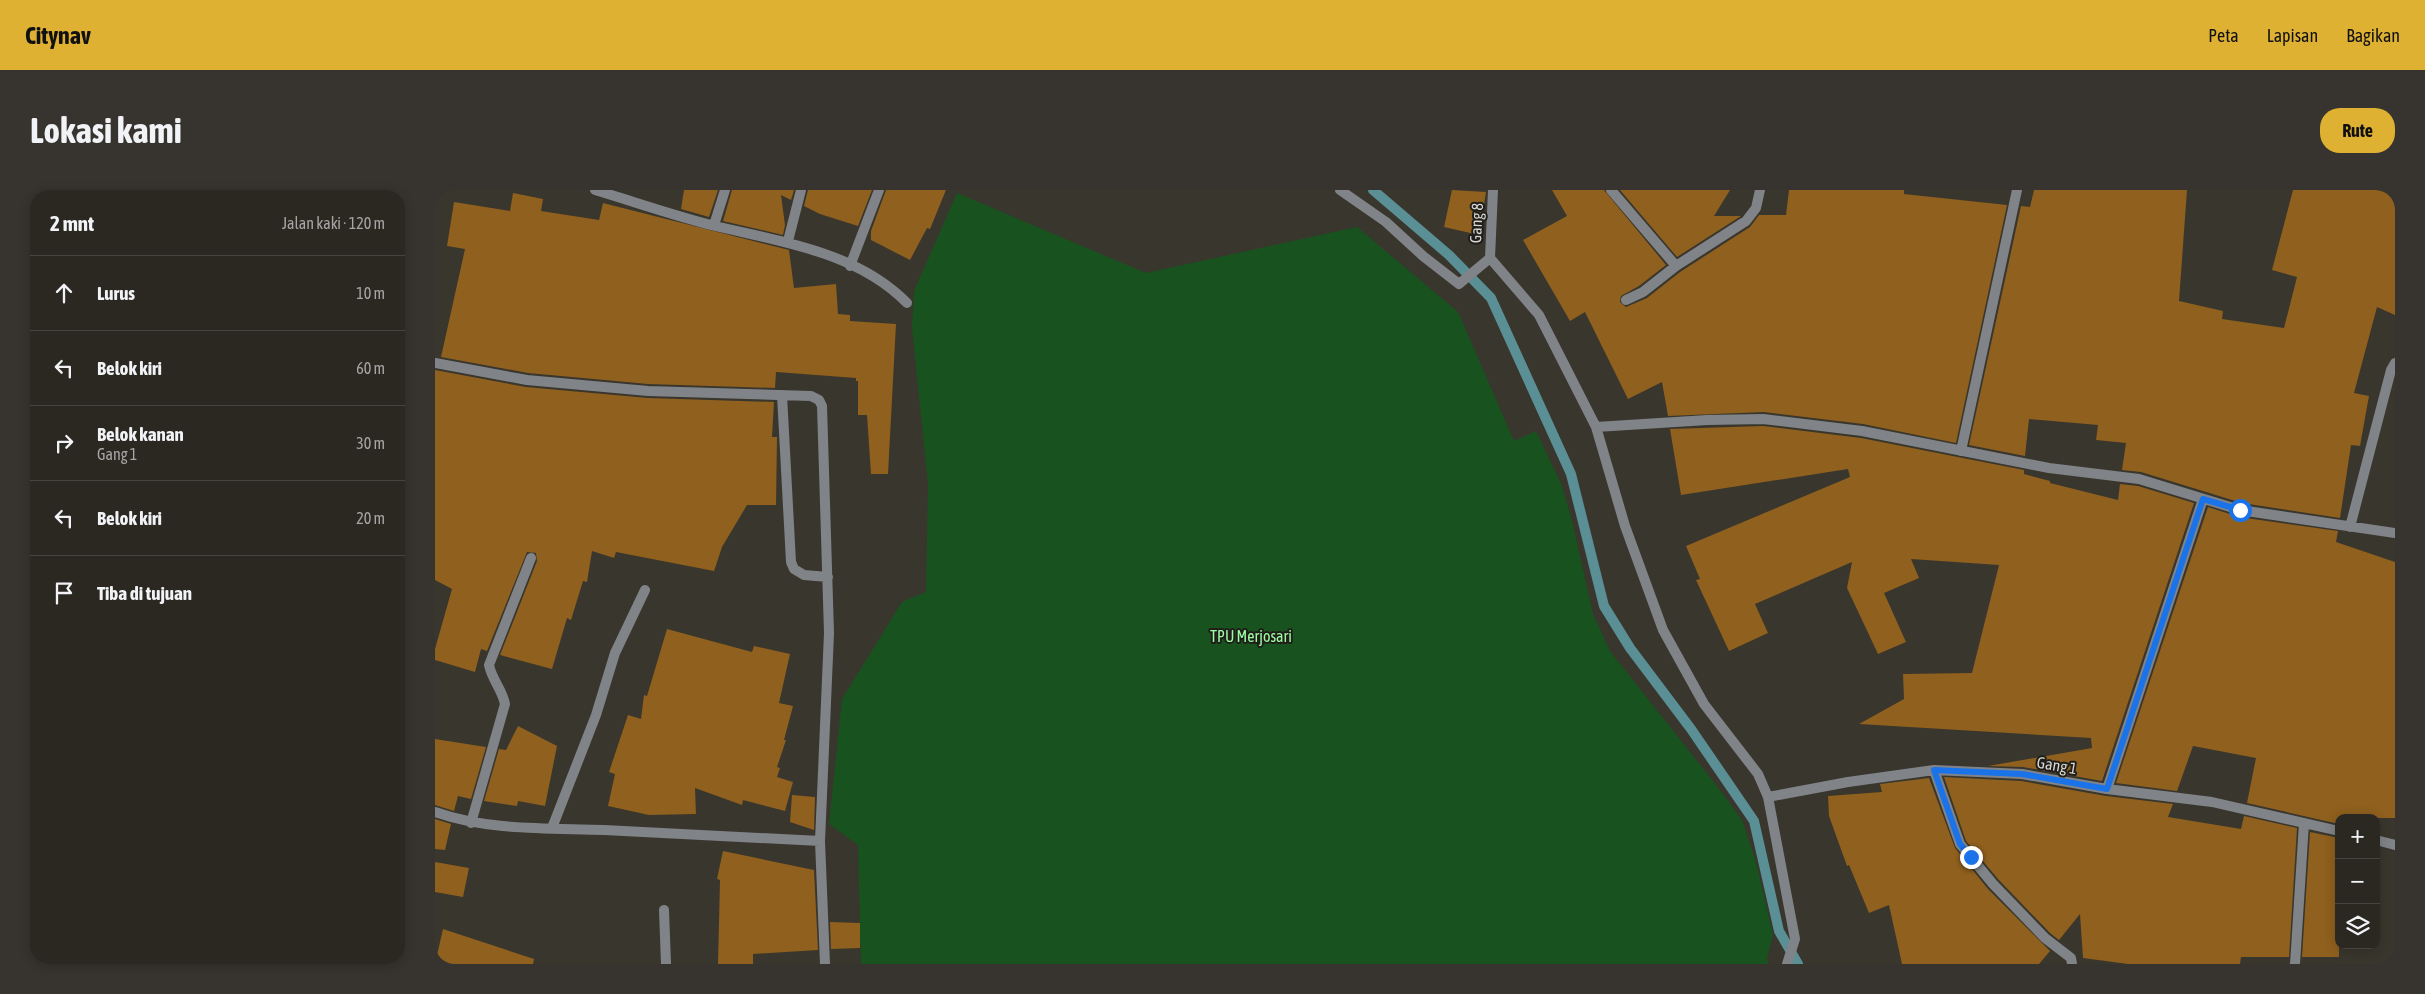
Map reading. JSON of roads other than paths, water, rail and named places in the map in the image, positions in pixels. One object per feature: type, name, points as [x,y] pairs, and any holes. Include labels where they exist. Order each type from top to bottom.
[{"type":"street","points":[[595,190],[714,226],[788,241],[831,256],[890,286],[907,303]]},
{"type":"street","points":[[714,226],[725,190]]},
{"type":"street","points":[[788,241],[801,190]]},
{"type":"street","points":[[850,266],[879,190]]},
{"type":"street","points":[[1340,190],[1387,222],[1423,256],[1459,284],[1489,258],[1539,315],[1596,427],[1625,526],[1663,630],[1704,704],[1758,774],[1768,796],[1795,939],[1787,964]]},
{"type":"street","name":"Gang 8","points":[[1489,258],[1493,190]]},
{"type":"street","points":[[1611,190],[1676,266]]},
{"type":"street","points":[[1626,300],[1643,292],[1676,266],[1746,221],[1756,208],[1760,190]]},
{"type":"street","points":[[1961,451],[2017,190]]},
{"type":"street","points":[[435,363],[527,380],[555,383],[649,391],[811,396],[819,400],[821,406],[829,634],[820,841],[825,964]]},
{"type":"street","points":[[2350,527],[2391,370],[2395,364]]},
{"type":"street","points":[[782,395],[791,562],[794,569],[804,575],[828,577]]},
{"type":"street","points":[[1596,427],[1707,420],[1763,419],[1861,431],[2049,468],[2139,479],[2240,510],[2395,533]]},
{"type":"street","points":[[2107,789],[2203,499]]},
{"type":"street","points":[[471,822],[505,704],[503,692],[491,675],[489,665],[531,558]]},
{"type":"street","points":[[552,828],[596,715],[615,653],[645,590]]},
{"type":"street","points":[[1934,770],[1960,844],[1993,884],[2045,938],[2071,958],[2072,964]]},
{"type":"street","name":"Gang 1","points":[[1768,796],[1934,770],[2022,774],[2107,789],[2212,802],[2335,830]]},
{"type":"street","points":[[435,812],[471,822],[515,828],[552,828],[820,841]]},
{"type":"street","points":[[2295,964],[2304,822]]},
{"type":"street","points":[[2380,841],[2395,845]]},
{"type":"street","points":[[665,910],[666,964]]},
{"type":"waterway","points":[[1373,190],[1449,255],[1491,298],[1571,474],[1604,606],[1630,648],[1691,729],[1754,821],[1779,931],[1798,964]]},
{"type":"park label","name":"TPU Merjosari","points":[[1251,636]]}]
